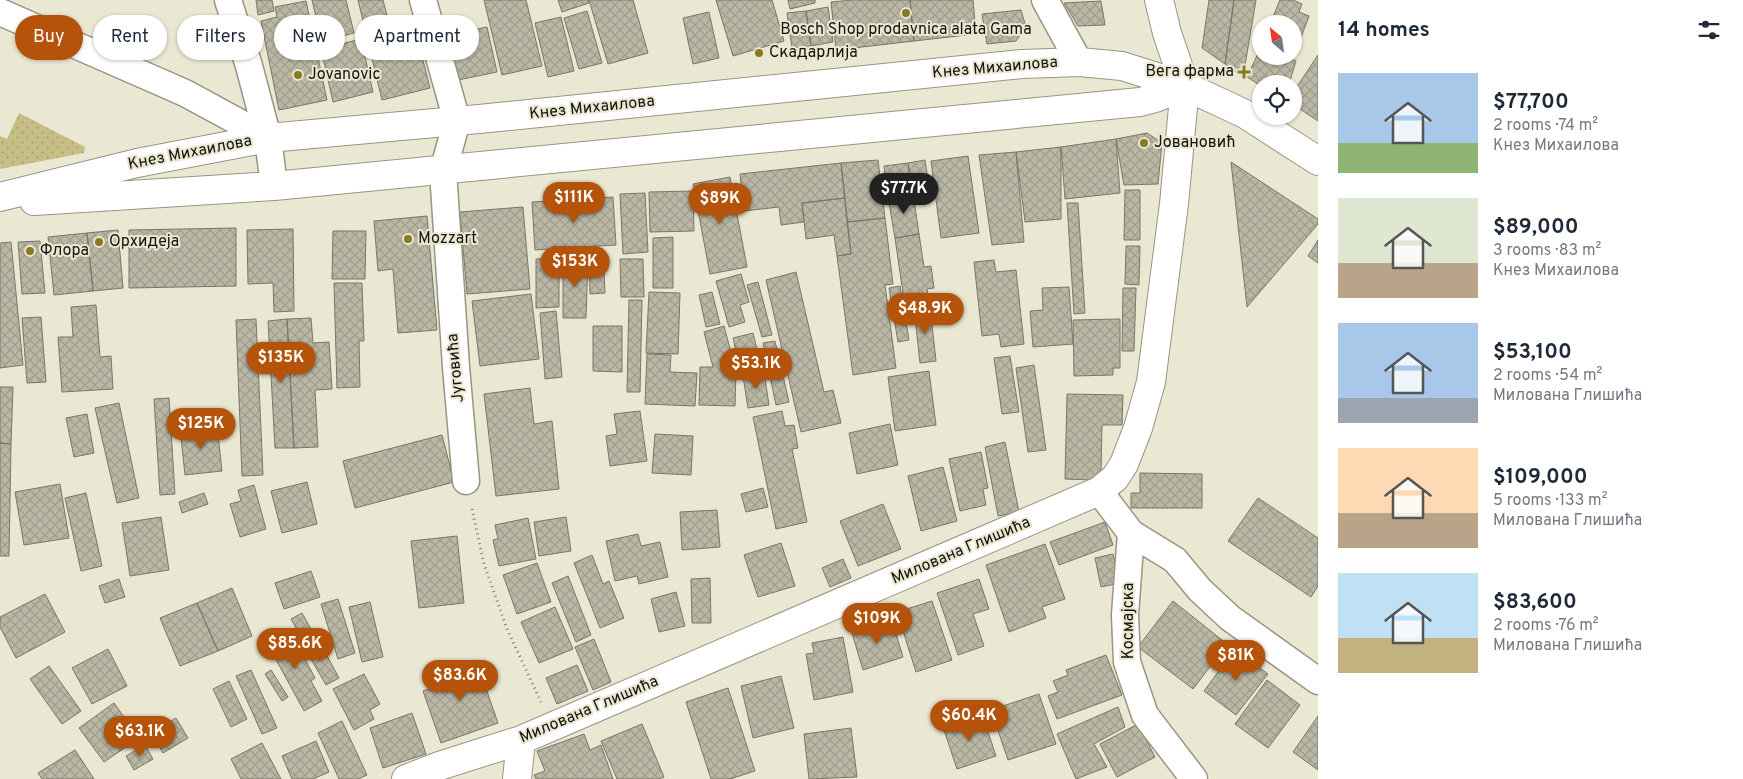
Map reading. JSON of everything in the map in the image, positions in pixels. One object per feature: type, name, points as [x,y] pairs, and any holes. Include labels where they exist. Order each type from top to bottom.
[{"type":"street","points":[[228,0],[249,66],[268,138],[274,186]]},
{"type":"street","points":[[423,0],[457,121]]},
{"type":"street","points":[[1045,0],[1079,62]]},
{"type":"street","points":[[1159,0],[1167,33],[1185,86]]},
{"type":"street","points":[[0,12],[185,93],[268,138]]},
{"type":"street","name":"Кнез Михаилова","points":[[0,196],[137,163],[268,138],[457,121],[1022,64],[1079,62],[1122,66],[1185,86],[1245,114],[1318,161]]},
{"type":"street","name":"Кнез Михаилова","points":[[0,203],[274,186],[443,171],[1140,102],[1185,86]]},
{"type":"street","name":"Милована Глишића","points":[[406,779],[445,772],[521,740],[1099,491],[1114,478],[1124,464],[1138,428],[1151,382],[1179,156],[1185,86]]},
{"type":"street","name":"Југовића","points":[[457,121],[443,171],[456,367],[466,481]]},
{"type":"street","points":[[1099,491],[1132,533],[1175,560],[1200,590],[1230,618],[1318,681]]},
{"type":"street","name":"Космајска","points":[[1132,533],[1125,614],[1127,662],[1145,715],[1194,779]]},
{"type":"street","points":[[517,779],[521,740]]},
{"type":"path","points":[[466,481],[484,564],[507,628],[552,726]]},
{"type":"shaded area","points":[[19,113],[85,147],[84,153],[0,169],[0,136],[7,139]]},
{"type":"building","points":[[256,0],[272,0],[274,11],[258,15]]},
{"type":"building","points":[[312,0],[346,0],[354,33],[345,36],[345,15],[316,15]]},
{"type":"building","points":[[358,0],[383,0],[387,15],[362,15]]},
{"type":"building","points":[[484,0],[526,0],[542,66],[502,75]]},
{"type":"building","points":[[558,0],[588,0],[589,3],[562,12]]},
{"type":"building","points":[[589,0],[633,0],[648,53],[608,64]]},
{"type":"building","points":[[716,0],[772,0],[784,41],[733,56]]},
{"type":"building","points":[[788,0],[815,0],[815,3],[790,9]]},
{"type":"building","points":[[910,0],[914,41],[836,50],[831,2]]},
{"type":"building","points":[[910,0],[973,0],[976,34],[914,41]]},
{"type":"building","points":[[1209,0],[1234,0],[1225,64],[1202,48]]},
{"type":"building","points":[[1234,0],[1256,0],[1243,77],[1225,64]]},
{"type":"building","points":[[1280,0],[1293,0],[1302,4],[1299,12],[1309,16],[1302,35],[1302,15],[1274,15]]},
{"type":"building","points":[[306,1],[309,15],[277,15],[275,7]]},
{"type":"building","points":[[1101,1],[1105,25],[1078,26],[1064,3]]},
{"type":"building","points":[[828,7],[833,42],[811,46],[806,11]]},
{"type":"building","points":[[1021,10],[1026,27],[1016,41],[987,44],[982,14]]},
{"type":"building","points":[[587,11],[602,63],[579,69],[564,18]]},
{"type":"building","points":[[806,11],[811,46],[792,48],[787,13]]},
{"type":"building","points":[[709,12],[719,58],[693,64],[683,18]]},
{"type":"building","points":[[561,17],[574,71],[548,77],[535,23]]},
{"type":"building","points":[[274,18],[274,60],[319,60],[327,100],[279,110],[264,36],[264,20]]},
{"type":"building","points":[[487,27],[497,72],[458,80],[454,60],[479,60],[479,29]]},
{"type":"building","points":[[355,40],[355,60],[366,60],[373,92],[333,102],[323,60],[345,60],[345,43]]},
{"type":"building","points":[[1318,55],[1318,121],[1302,110],[1302,79]]},
{"type":"building","points":[[372,60],[423,60],[430,88],[382,100]]},
{"type":"building","points":[[1253,65],[1295,65],[1292,75],[1252,75],[1252,80],[1247,77]]},
{"type":"building","points":[[1147,133],[1162,143],[1158,184],[1124,185],[1116,139]]},
{"type":"building","points":[[1116,139],[1120,193],[1065,199],[1061,147]]},
{"type":"building","points":[[1061,147],[1061,219],[1025,222],[1016,152]]},
{"type":"building","points":[[1016,152],[1024,242],[992,245],[979,155]]},
{"type":"building","points":[[968,156],[979,233],[941,238],[931,161]]},
{"type":"building","points":[[878,160],[885,218],[847,222],[841,163]]},
{"type":"building","points":[[925,160],[931,201],[914,204],[908,163]]},
{"type":"building","points":[[1231,162],[1318,219],[1318,224],[1247,307]]},
{"type":"building","points":[[841,163],[845,198],[802,203],[804,222],[781,225],[779,207],[744,211],[740,174]]},
{"type":"building","points":[[908,163],[913,193],[888,197],[884,166]]},
{"type":"building","points":[[730,177],[747,267],[710,274],[693,184]]},
{"type":"building","points":[[1125,190],[1140,190],[1140,240],[1124,240]]},
{"type":"building","points":[[693,191],[694,231],[650,232],[649,192]]},
{"type":"building","points":[[645,193],[648,252],[623,254],[620,194]]},
{"type":"building","points":[[913,193],[919,234],[895,238],[888,197]]},
{"type":"building","points":[[613,197],[616,245],[535,250],[532,202]]},
{"type":"building","points":[[845,198],[851,254],[837,256],[834,235],[806,239],[802,203]]},
{"type":"building","points":[[1067,203],[1078,203],[1085,313],[1074,314]]},
{"type":"building","points":[[523,207],[530,289],[467,294],[460,212]]},
{"type":"building","points":[[427,216],[437,330],[398,333],[393,269],[378,271],[374,221]]},
{"type":"building","points":[[885,218],[893,284],[885,285],[896,368],[853,375],[837,256],[851,254],[847,222]]},
{"type":"building","points":[[236,228],[236,286],[129,288],[129,230]]},
{"type":"building","points":[[293,229],[294,311],[274,312],[273,283],[248,284],[247,230]]},
{"type":"building","points":[[118,230],[123,288],[93,291],[87,233]]},
{"type":"building","points":[[333,231],[366,231],[365,279],[332,279]]},
{"type":"building","points":[[87,233],[93,291],[54,295],[48,237]]},
{"type":"building","points":[[919,234],[924,267],[931,266],[934,288],[927,289],[929,303],[905,307],[895,238]]},
{"type":"building","points":[[673,237],[673,288],[653,288],[653,238]]},
{"type":"building","points":[[1318,240],[1318,263],[1308,256]]},
{"type":"building","points":[[40,241],[45,293],[22,294],[18,242]]},
{"type":"building","points":[[11,242],[23,365],[0,368],[0,243]]},
{"type":"building","points":[[1126,246],[1140,246],[1139,285],[1125,284]]},
{"type":"building","points":[[603,249],[605,293],[590,294],[589,250]]},
{"type":"building","points":[[559,258],[559,307],[536,308],[536,259]]},
{"type":"building","points":[[563,259],[588,259],[586,318],[563,318]]},
{"type":"building","points":[[620,259],[643,259],[644,297],[621,297]]},
{"type":"building","points":[[994,260],[996,272],[1016,270],[1024,344],[1001,347],[999,334],[982,336],[974,262]]},
{"type":"building","points":[[796,272],[824,392],[833,390],[841,423],[801,432],[766,280]]},
{"type":"building","points":[[741,274],[749,302],[740,305],[745,322],[729,327],[716,281]]},
{"type":"building","points":[[758,282],[772,335],[762,337],[747,285]]},
{"type":"building","points":[[334,283],[362,283],[364,341],[359,341],[360,387],[337,388]]},
{"type":"building","points":[[900,286],[909,340],[898,342],[889,288]]},
{"type":"building","points":[[1069,287],[1073,344],[1033,347],[1030,311],[1043,310],[1042,288]]},
{"type":"building","points":[[1123,288],[1136,288],[1134,351],[1122,351]]},
{"type":"building","points":[[649,292],[680,293],[678,354],[646,353]]},
{"type":"building","points":[[712,292],[720,324],[706,327],[699,295]]},
{"type":"building","points":[[531,294],[539,359],[480,366],[472,301]]},
{"type":"building","points":[[629,300],[642,300],[640,392],[627,392]]},
{"type":"building","points":[[96,305],[100,357],[111,356],[113,389],[62,392],[58,337],[73,337],[71,307]]},
{"type":"building","points":[[930,307],[936,361],[920,363],[914,309]]},
{"type":"building","points":[[556,311],[562,377],[545,379],[540,313]]},
{"type":"building","points":[[41,317],[46,382],[27,383],[22,318]]},
{"type":"building","points":[[311,318],[313,343],[329,342],[332,389],[315,390],[318,447],[294,448],[287,319]]},
{"type":"building","points":[[256,319],[263,475],[242,476],[236,320]]},
{"type":"building","points":[[287,319],[294,448],[275,448],[268,321]]},
{"type":"building","points":[[1120,319],[1120,368],[1113,368],[1113,375],[1074,376],[1073,320]]},
{"type":"building","points":[[593,326],[622,326],[622,372],[593,371]]},
{"type":"building","points":[[724,326],[736,371],[735,406],[699,405],[700,367],[713,367],[704,332]]},
{"type":"building","points":[[753,333],[761,366],[741,372],[733,338]]},
{"type":"building","points":[[775,341],[789,402],[776,405],[763,343]]},
{"type":"building","points":[[647,354],[671,355],[670,372],[697,373],[695,406],[645,404]]},
{"type":"building","points":[[1010,356],[1019,412],[1002,414],[994,358]]},
{"type":"building","points":[[1034,365],[1046,450],[1028,452],[1016,368]]},
{"type":"building","points":[[929,371],[936,425],[895,431],[888,377]]},
{"type":"building","points":[[764,373],[769,405],[748,408],[743,376]]},
{"type":"building","points":[[0,387],[13,387],[11,444],[0,443]]},
{"type":"building","points":[[530,388],[534,424],[552,421],[559,489],[496,496],[484,394]]},
{"type":"building","points":[[1067,394],[1123,395],[1122,425],[1102,425],[1101,471],[1092,480],[1065,479]]},
{"type":"building","points":[[169,398],[175,494],[160,495],[154,399]]},
{"type":"building","points":[[119,403],[139,498],[117,503],[95,408]]},
{"type":"building","points":[[640,411],[647,461],[610,466],[606,436],[617,434],[614,414]]},
{"type":"building","points":[[782,411],[785,426],[794,425],[798,448],[792,449],[807,522],[776,529],[753,417]]},
{"type":"building","points":[[87,414],[94,453],[74,457],[66,418]]},
{"type":"building","points":[[890,424],[898,465],[857,474],[849,433]]},
{"type":"building","points":[[217,425],[222,471],[185,475],[180,428]]},
{"type":"building","points":[[655,434],[693,436],[691,475],[652,473]]},
{"type":"building","points":[[442,435],[454,482],[355,508],[343,461]]},
{"type":"building","points":[[1005,442],[1019,512],[998,516],[985,447]]},
{"type":"building","points":[[0,443],[11,444],[9,556],[0,556]]},
{"type":"building","points":[[981,452],[988,488],[983,489],[986,505],[960,511],[949,459]]},
{"type":"building","points":[[943,467],[957,521],[921,531],[908,476]]},
{"type":"building","points":[[1140,473],[1202,474],[1202,508],[1131,508],[1131,493],[1140,493]]},
{"type":"building","points":[[307,482],[317,524],[282,533],[271,491]]},
{"type":"building","points":[[60,484],[69,538],[24,545],[15,492]]},
{"type":"building","points":[[254,485],[266,529],[240,537],[230,504],[241,501],[238,490]]},
{"type":"building","points":[[763,488],[768,507],[746,512],[741,494]]},
{"type":"building","points":[[86,493],[102,566],[81,571],[65,498]]},
{"type":"building","points":[[204,493],[208,504],[182,513],[179,502]]},
{"type":"building","points":[[1258,498],[1318,538],[1318,586],[1311,597],[1228,541]]},
{"type":"building","points":[[883,504],[901,549],[858,566],[840,521]]},
{"type":"building","points":[[717,510],[720,547],[682,550],[680,512]]},
{"type":"building","points":[[161,517],[169,570],[130,576],[122,523]]},
{"type":"building","points":[[566,517],[571,551],[539,556],[534,522]]},
{"type":"building","points":[[528,518],[536,559],[499,566],[493,540],[498,539],[495,525]]},
{"type":"building","points":[[1105,522],[1113,545],[1059,565],[1050,542]]},
{"type":"building","points":[[638,534],[641,546],[660,542],[668,577],[639,584],[637,576],[615,581],[606,541]]},
{"type":"building","points":[[457,536],[464,603],[419,608],[411,541]]},
{"type":"building","points":[[781,543],[795,586],[758,597],[744,555]]},
{"type":"building","points":[[1045,544],[1065,599],[1042,607],[1046,618],[1009,632],[986,565]]},
{"type":"building","points":[[1113,554],[1120,583],[1101,587],[1095,558]]},
{"type":"building","points":[[592,555],[603,584],[609,581],[624,618],[600,628],[574,563]]},
{"type":"building","points":[[843,559],[851,578],[830,587],[822,568]]},
{"type":"building","points":[[537,563],[551,602],[517,614],[503,575]]},
{"type":"building","points":[[311,571],[320,597],[284,609],[275,583]]},
{"type":"building","points":[[568,576],[591,635],[576,642],[552,583]]},
{"type":"building","points":[[710,578],[711,623],[692,623],[691,579]]},
{"type":"building","points":[[119,579],[125,597],[105,603],[99,586]]},
{"type":"building","points":[[979,579],[989,609],[973,614],[984,646],[958,655],[937,593]]},
{"type":"building","points":[[232,588],[252,636],[218,651],[197,603]]},
{"type":"building","points":[[676,592],[685,626],[659,632],[651,599]]},
{"type":"building","points":[[45,594],[65,632],[16,658],[0,627],[0,617]]},
{"type":"building","points":[[338,599],[355,653],[338,659],[321,604]]},
{"type":"building","points":[[932,601],[952,660],[916,672],[897,612]]},
{"type":"building","points":[[1173,601],[1227,644],[1193,689],[1138,647]]},
{"type":"building","points":[[370,602],[383,657],[362,662],[349,607]]},
{"type":"building","points":[[197,603],[218,651],[180,666],[160,618]]},
{"type":"building","points":[[555,607],[573,649],[539,663],[521,622]]},
{"type":"building","points":[[302,613],[320,645],[309,651],[291,619]]},
{"type":"building","points":[[892,621],[903,657],[863,670],[852,633]]},
{"type":"building","points":[[290,631],[315,678],[311,681],[322,701],[304,711],[267,643]]},
{"type":"building","points":[[843,637],[853,692],[814,700],[806,654],[814,653],[812,643]]},
{"type":"building","points":[[594,639],[611,682],[593,690],[575,647]]},
{"type":"building","points":[[108,649],[127,686],[92,704],[72,668]]},
{"type":"building","points":[[1235,649],[1268,674],[1236,715],[1204,691]]},
{"type":"building","points":[[325,652],[339,678],[326,685],[311,659]]},
{"type":"building","points":[[1106,655],[1122,695],[1057,719],[1048,696],[1058,692],[1053,681],[1068,675],[1066,670]]},
{"type":"building","points":[[476,660],[498,723],[441,743],[423,691],[438,686],[434,674]]},
{"type":"building","points":[[577,665],[588,691],[557,704],[546,678]]},
{"type":"building","points":[[49,666],[81,711],[62,724],[30,679]]},
{"type":"building","points":[[251,670],[277,728],[262,734],[236,676]]},
{"type":"building","points":[[271,670],[288,697],[282,701],[265,674]]},
{"type":"building","points":[[364,674],[380,704],[370,710],[374,719],[354,730],[333,689]]},
{"type":"building","points":[[781,676],[794,728],[753,738],[741,686]]},
{"type":"building","points":[[1267,680],[1300,705],[1268,748],[1235,724]]},
{"type":"building","points":[[229,681],[247,719],[231,727],[213,689]]},
{"type":"building","points":[[728,688],[755,771],[730,779],[711,779],[686,702]]},
{"type":"building","points":[[1039,694],[1056,744],[1008,760],[991,710]]},
{"type":"building","points":[[114,703],[139,738],[104,762],[79,728]]},
{"type":"building","points":[[1118,707],[1125,727],[1094,744],[1107,767],[1076,779],[1057,734]]},
{"type":"building","points":[[412,713],[426,754],[383,768],[370,728]]},
{"type":"building","points":[[982,714],[996,756],[957,769],[943,727]]},
{"type":"building","points":[[1318,716],[1318,770],[1293,752]]},
{"type":"building","points":[[176,718],[188,738],[163,753],[151,732]]},
{"type":"building","points":[[342,721],[367,775],[358,779],[339,779],[318,733]]},
{"type":"building","points":[[642,724],[664,777],[659,779],[617,779],[601,741]]},
{"type":"building","points":[[1138,724],[1155,757],[1117,777],[1100,744]]},
{"type":"building","points":[[851,728],[857,777],[809,779],[804,734]]},
{"type":"building","points":[[584,734],[590,750],[601,745],[613,779],[536,779],[534,775],[545,771],[537,751]]},
{"type":"building","points":[[316,741],[329,772],[313,779],[292,779],[282,756]]},
{"type":"building","points":[[262,743],[281,779],[241,779],[231,759]]},
{"type":"building","points":[[145,745],[153,759],[134,770],[126,756]]},
{"type":"building","points":[[75,750],[94,779],[42,779],[38,773]]},
{"type":"place","name":"Bosch Shop prodavnica alata Gama","points":[[906,13]]},
{"type":"place","name":"Скадарлија","points":[[759,53]]},
{"type":"place","name":"Вега фарма","points":[[1244,72]]},
{"type":"place","name":"Jovanovic","points":[[298,75]]},
{"type":"place","name":"Јовановић","points":[[1144,143]]},
{"type":"place","name":"Mozzart","points":[[408,239]]},
{"type":"place","name":"Орхидеја","points":[[99,242]]},
{"type":"place","name":"Флора","points":[[30,251]]}]
